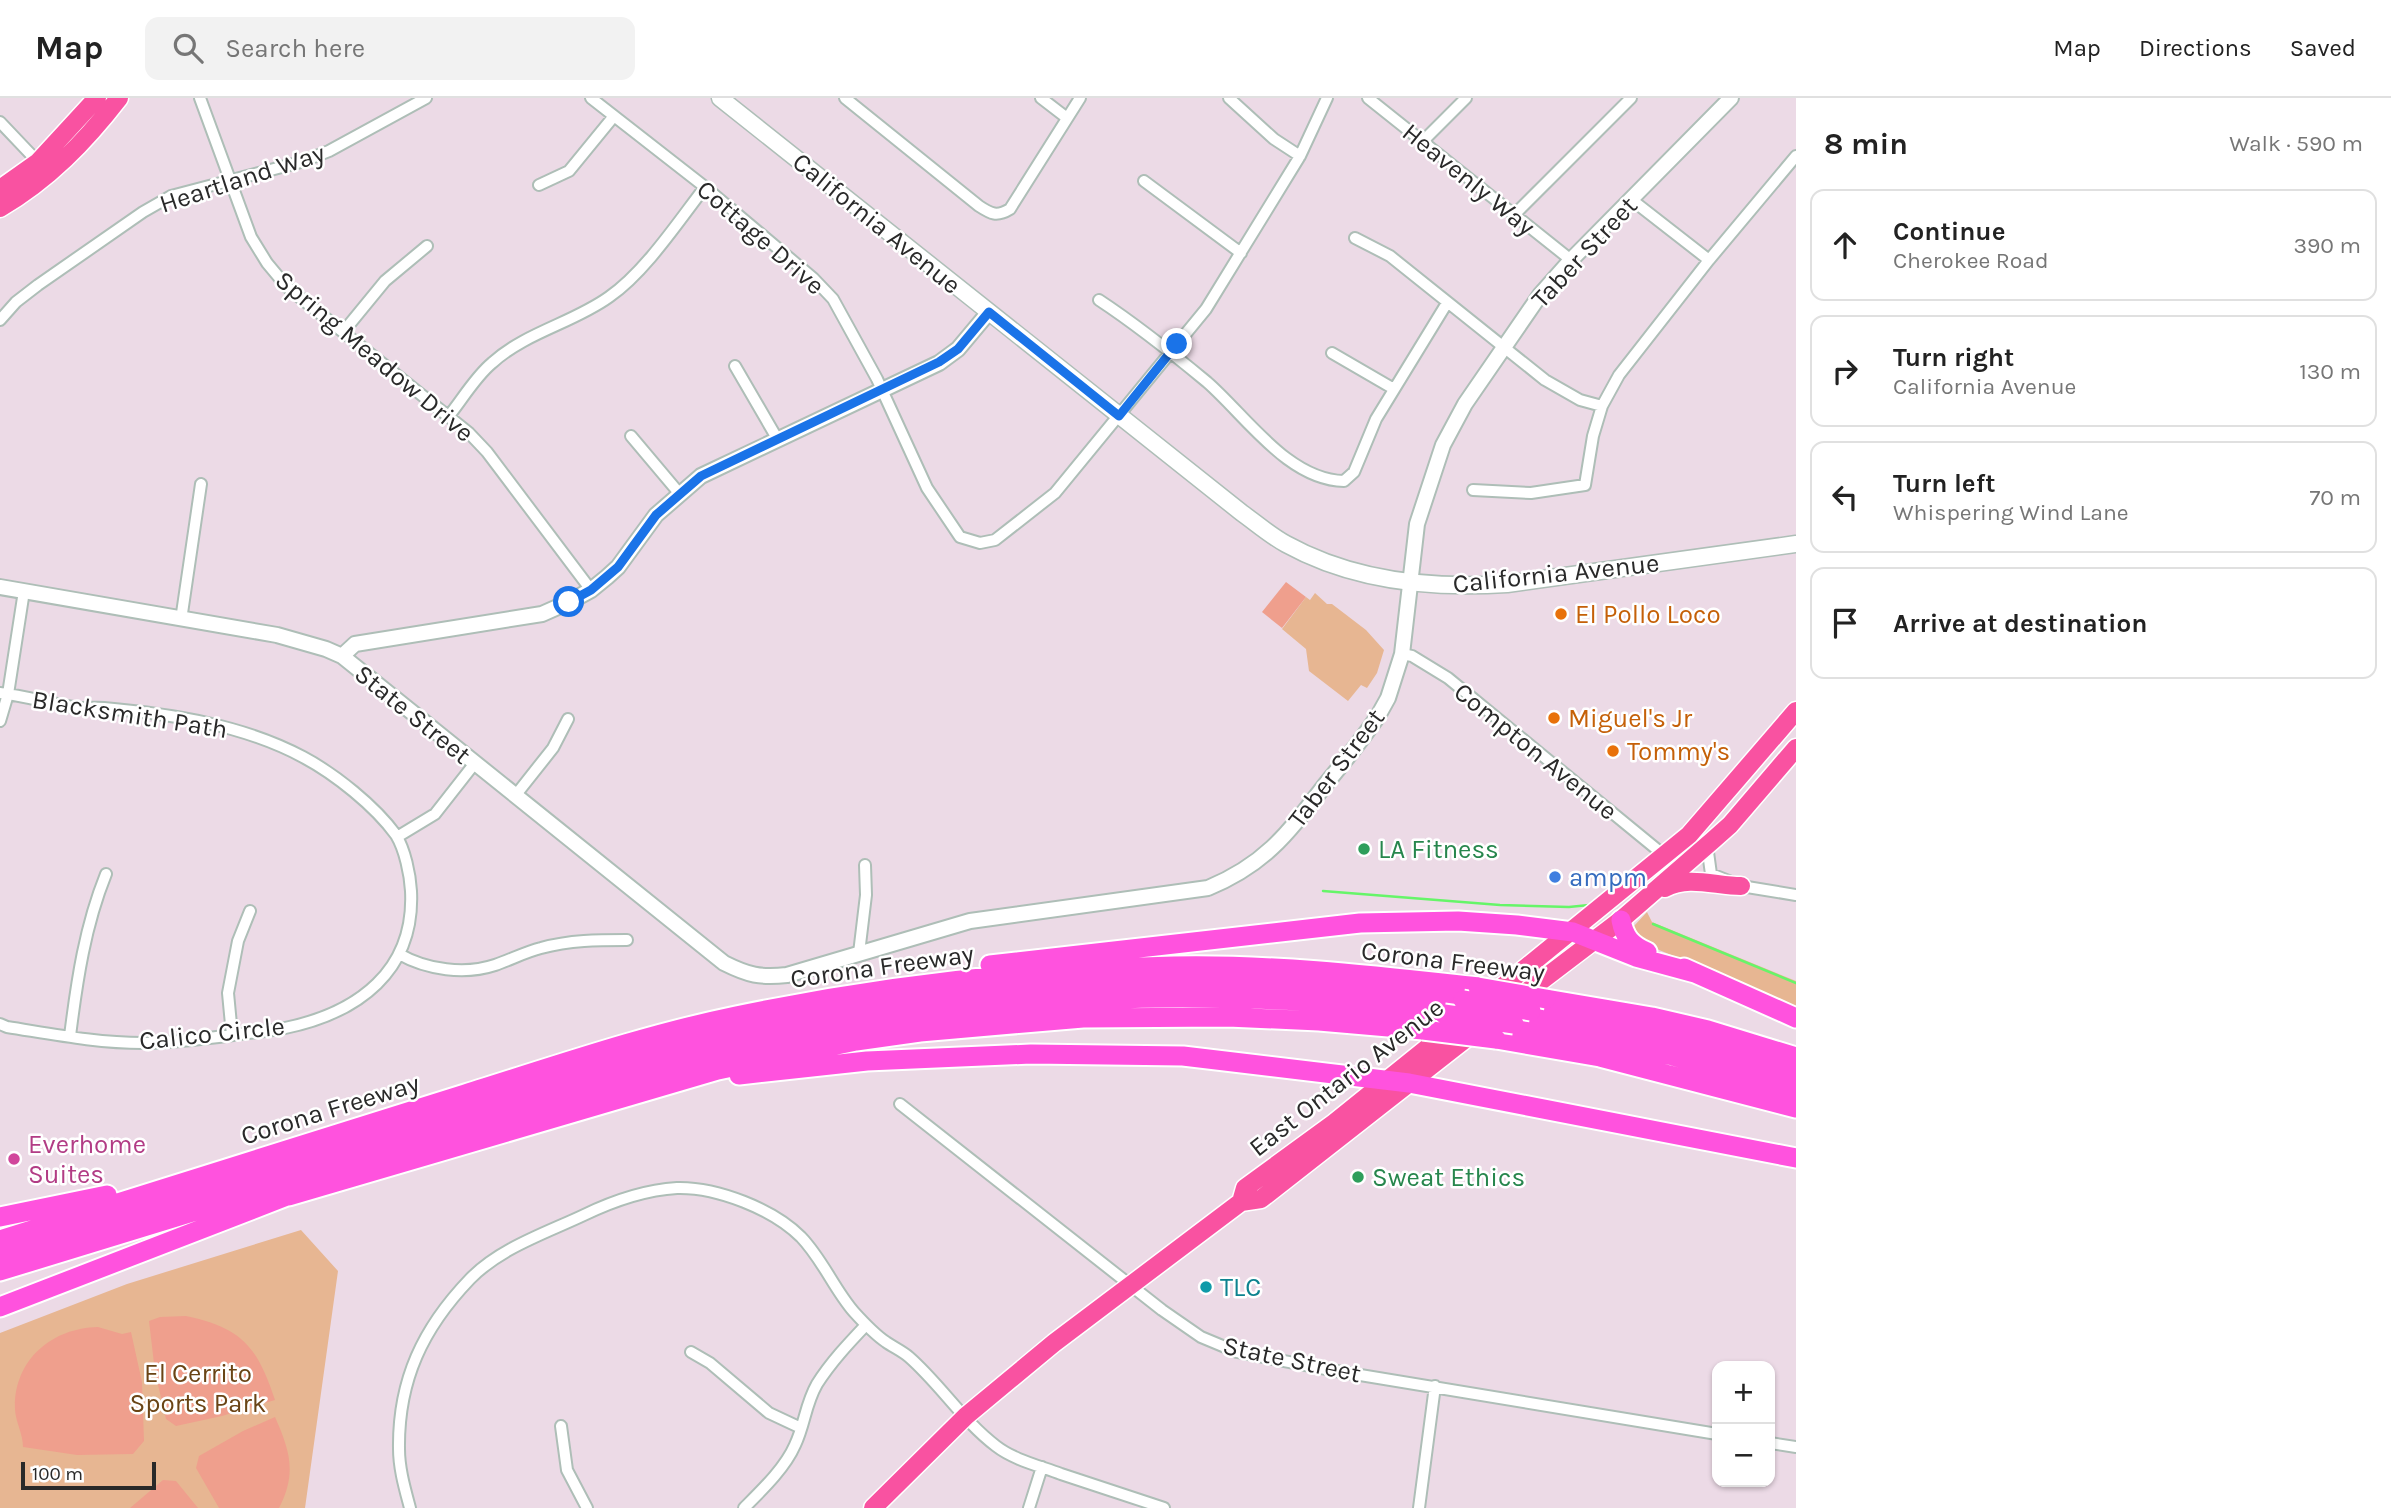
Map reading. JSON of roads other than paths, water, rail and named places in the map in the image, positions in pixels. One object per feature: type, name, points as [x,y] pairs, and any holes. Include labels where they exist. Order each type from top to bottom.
[{"type":"highway","points":[[1621,920],[1623,933],[1633,946],[1796,1018]]},
{"type":"highway","points":[[947,981],[988,965],[1360,923],[1458,921],[1573,932],[1636,957],[1695,973]]},
{"type":"highway","name":"Corona Freeway","points":[[0,1240],[623,1044],[731,1017],[806,1002],[947,981],[1175,966],[1276,968],[1379,976],[1539,1005],[1652,1017],[1708,1030],[1796,1057]]},
{"type":"highway","points":[[7,1252],[585,1073],[696,1043],[814,1017],[938,998],[1071,986],[1193,982],[1276,983],[1470,993]]},
{"type":"highway","points":[[0,1271],[659,1069],[769,1041],[872,1023],[965,1011],[1132,999],[1205,998],[1368,1005],[1514,1024],[1673,1056],[1796,1091]]},
{"type":"highway","points":[[1539,1005],[1679,1039],[1796,1073]]},
{"type":"highway","points":[[0,1284],[287,1196],[718,1070],[818,1048],[907,1034],[1083,1018],[1228,1017],[1320,1021],[1496,1039],[1600,1058],[1796,1108]]},
{"type":"highway","points":[[718,1070],[740,1075],[867,1061],[1031,1054],[1183,1056],[1409,1083],[1796,1158]]},
{"type":"highway","points":[[0,1217],[99,1197],[277,1152]]},
{"type":"highway","points":[[0,1307],[287,1196]]},
{"type":"main road","points":[[0,189],[37,162],[97,98]]},
{"type":"main road","points":[[0,208],[27,192],[60,165],[120,98]]},
{"type":"main road","name":"California Avenue","points":[[720,98],[1242,513],[1285,544],[1322,561],[1366,575],[1462,587],[1507,584],[1796,544]]},
{"type":"main road","points":[[0,199],[35,173],[38,169],[37,162]]},
{"type":"main road","name":"East Ontario Avenue","points":[[1241,1202],[1245,1188],[1386,1081],[1573,932],[1689,835],[1796,711]]},
{"type":"main road","points":[[1710,843],[1728,811],[1776,756],[1777,750],[1770,742]]},
{"type":"main road","name":"East Ontario Avenue","points":[[873,1508],[966,1416],[1054,1343],[1241,1202],[1261,1199],[1294,1175],[1621,920],[1730,825],[1796,748]]},
{"type":"main road","points":[[1594,940],[1600,925],[1666,870],[1668,864],[1665,856]]},
{"type":"main road","points":[[1644,900],[1677,881],[1741,886]]},
{"type":"main road","points":[[1294,1175],[1293,1163],[1315,1137]]},
{"type":"street","name":"Spring Meadow Drive","points":[[200,98],[251,237],[267,263],[287,287],[344,331],[487,452],[591,590]]},
{"type":"street","name":"Heartland Way","points":[[0,320],[16,302],[38,285],[143,212],[171,196],[301,162],[328,151],[426,98]]},
{"type":"street","name":"Cottage Drive","points":[[591,98],[705,187],[813,278],[833,299],[882,391],[927,488],[960,537],[980,543],[995,540],[1055,493],[1119,416]]},
{"type":"street","points":[[845,98],[978,206],[990,214],[1000,215],[1010,209],[1080,98]]},
{"type":"street","points":[[1041,98],[1067,118]]},
{"type":"street","points":[[1229,98],[1274,139],[1300,156]]},
{"type":"street","points":[[1119,416],[1206,309],[1300,156],[1327,98]]},
{"type":"street","name":"Heavenly Way","points":[[1368,98],[1571,260]]},
{"type":"street","points":[[1423,141],[1466,98]]},
{"type":"street","points":[[1514,215],[1631,98]]},
{"type":"street","name":"Taber Street","points":[[764,978],[787,975],[970,921],[1209,888],[1236,876],[1257,862],[1281,840],[1369,729],[1388,698],[1402,654],[1417,524],[1443,445],[1465,404],[1540,295],[1571,260],[1731,98]]},
{"type":"street","points":[[539,185],[569,171],[614,116]]},
{"type":"street","points":[[0,122],[37,162]]},
{"type":"street","points":[[1473,490],[1531,493],[1585,485],[1593,436],[1602,406],[1619,375],[1709,260],[1796,156]]},
{"type":"street","points":[[1144,181],[1241,253]]},
{"type":"street","points":[[448,417],[491,363],[528,338],[588,311],[637,273],[705,187]]},
{"type":"street","points":[[1632,200],[1709,260]]},
{"type":"street","points":[[1355,238],[1390,256],[1503,348],[1566,393],[1602,406]]},
{"type":"street","points":[[344,331],[384,281],[427,246]]},
{"type":"street","points":[[1099,300],[1128,319],[1229,402],[1269,444],[1312,473],[1330,481],[1344,481],[1354,472],[1376,419],[1447,303]]},
{"type":"street","points":[[342,656],[355,644],[542,614],[569,602],[591,590],[618,567],[656,515],[701,476],[939,362],[958,349],[989,312]]},
{"type":"street","points":[[1332,353],[1394,389]]},
{"type":"street","points":[[736,366],[778,440]]},
{"type":"street","points":[[631,436],[679,493]]},
{"type":"street","points":[[181,620],[201,484]]},
{"type":"street","name":"State Street","points":[[0,587],[277,635],[342,656],[724,963],[746,974],[764,978]]},
{"type":"street","points":[[0,721],[24,592]]},
{"type":"street","name":"Compton Avenue","points":[[1402,654],[1412,656],[1448,678],[1665,856]]},
{"type":"street","name":"Blacksmith Path","points":[[4,694],[75,708],[103,708],[231,728],[268,740],[306,758],[374,810],[397,837],[410,881],[412,908],[409,931],[400,954]]},
{"type":"street","points":[[515,796],[553,748],[568,719]]},
{"type":"street","points":[[397,837],[435,814],[475,763]]},
{"type":"street","points":[[1710,843],[1711,874],[1741,886],[1796,895]]},
{"type":"street","points":[[859,953],[866,895],[865,865]]},
{"type":"street","points":[[70,1036],[77,974],[93,906],[106,874]]},
{"type":"street","points":[[232,1035],[228,993],[239,941],[250,912]]},
{"type":"street","points":[[400,954],[437,968],[464,970],[491,966],[540,948],[578,940],[627,940]]},
{"type":"street","name":"Calico Circle","points":[[0,1024],[70,1036],[143,1043],[188,1041],[285,1028],[348,1007],[376,987],[400,954]]},
{"type":"street","name":"State Street","points":[[900,1104],[1131,1286],[1201,1337],[1237,1352],[1712,1433]]},
{"type":"street","points":[[410,1508],[399,1451],[407,1384],[417,1353],[432,1323],[451,1299],[475,1274],[511,1249],[615,1201],[643,1193],[678,1188],[712,1193],[744,1202],[777,1217],[799,1235],[821,1260],[848,1305],[866,1325],[907,1355],[997,1447],[1042,1467],[1164,1508]]},
{"type":"street","points":[[744,1508],[784,1463],[795,1446],[806,1406],[817,1384],[836,1356],[866,1325]]},
{"type":"street","points":[[691,1352],[710,1363],[769,1413],[801,1428]]},
{"type":"street","points":[[1419,1508],[1435,1386]]},
{"type":"street","points":[[561,1426],[567,1470],[587,1508]]},
{"type":"street","points":[[1775,1444],[1796,1447]]},
{"type":"street","points":[[1029,1508],[1042,1467]]},
{"type":"waterway","points":[[1323,891],[1500,905],[1589,905]]},
{"type":"waterway","points":[[1653,924],[1796,983]]},
{"type":"place","name":"El Pollo Loco","points":[[1561,614]]},
{"type":"place","name":"Miguel's Jr","points":[[1554,718]]},
{"type":"place","name":"Tommy's","points":[[1613,751]]},
{"type":"place","name":"LA Fitness","points":[[1364,849]]},
{"type":"place","name":"ampm","points":[[1555,877]]},
{"type":"place","name":"Everhome Suites","points":[[14,1159]]},
{"type":"place","name":"Sweat Ethics","points":[[1358,1177]]},
{"type":"place","name":"TLC","points":[[1206,1287]]},
{"type":"park label","name":"El Cerrito Sports Park","points":[[198,1388]]}]
